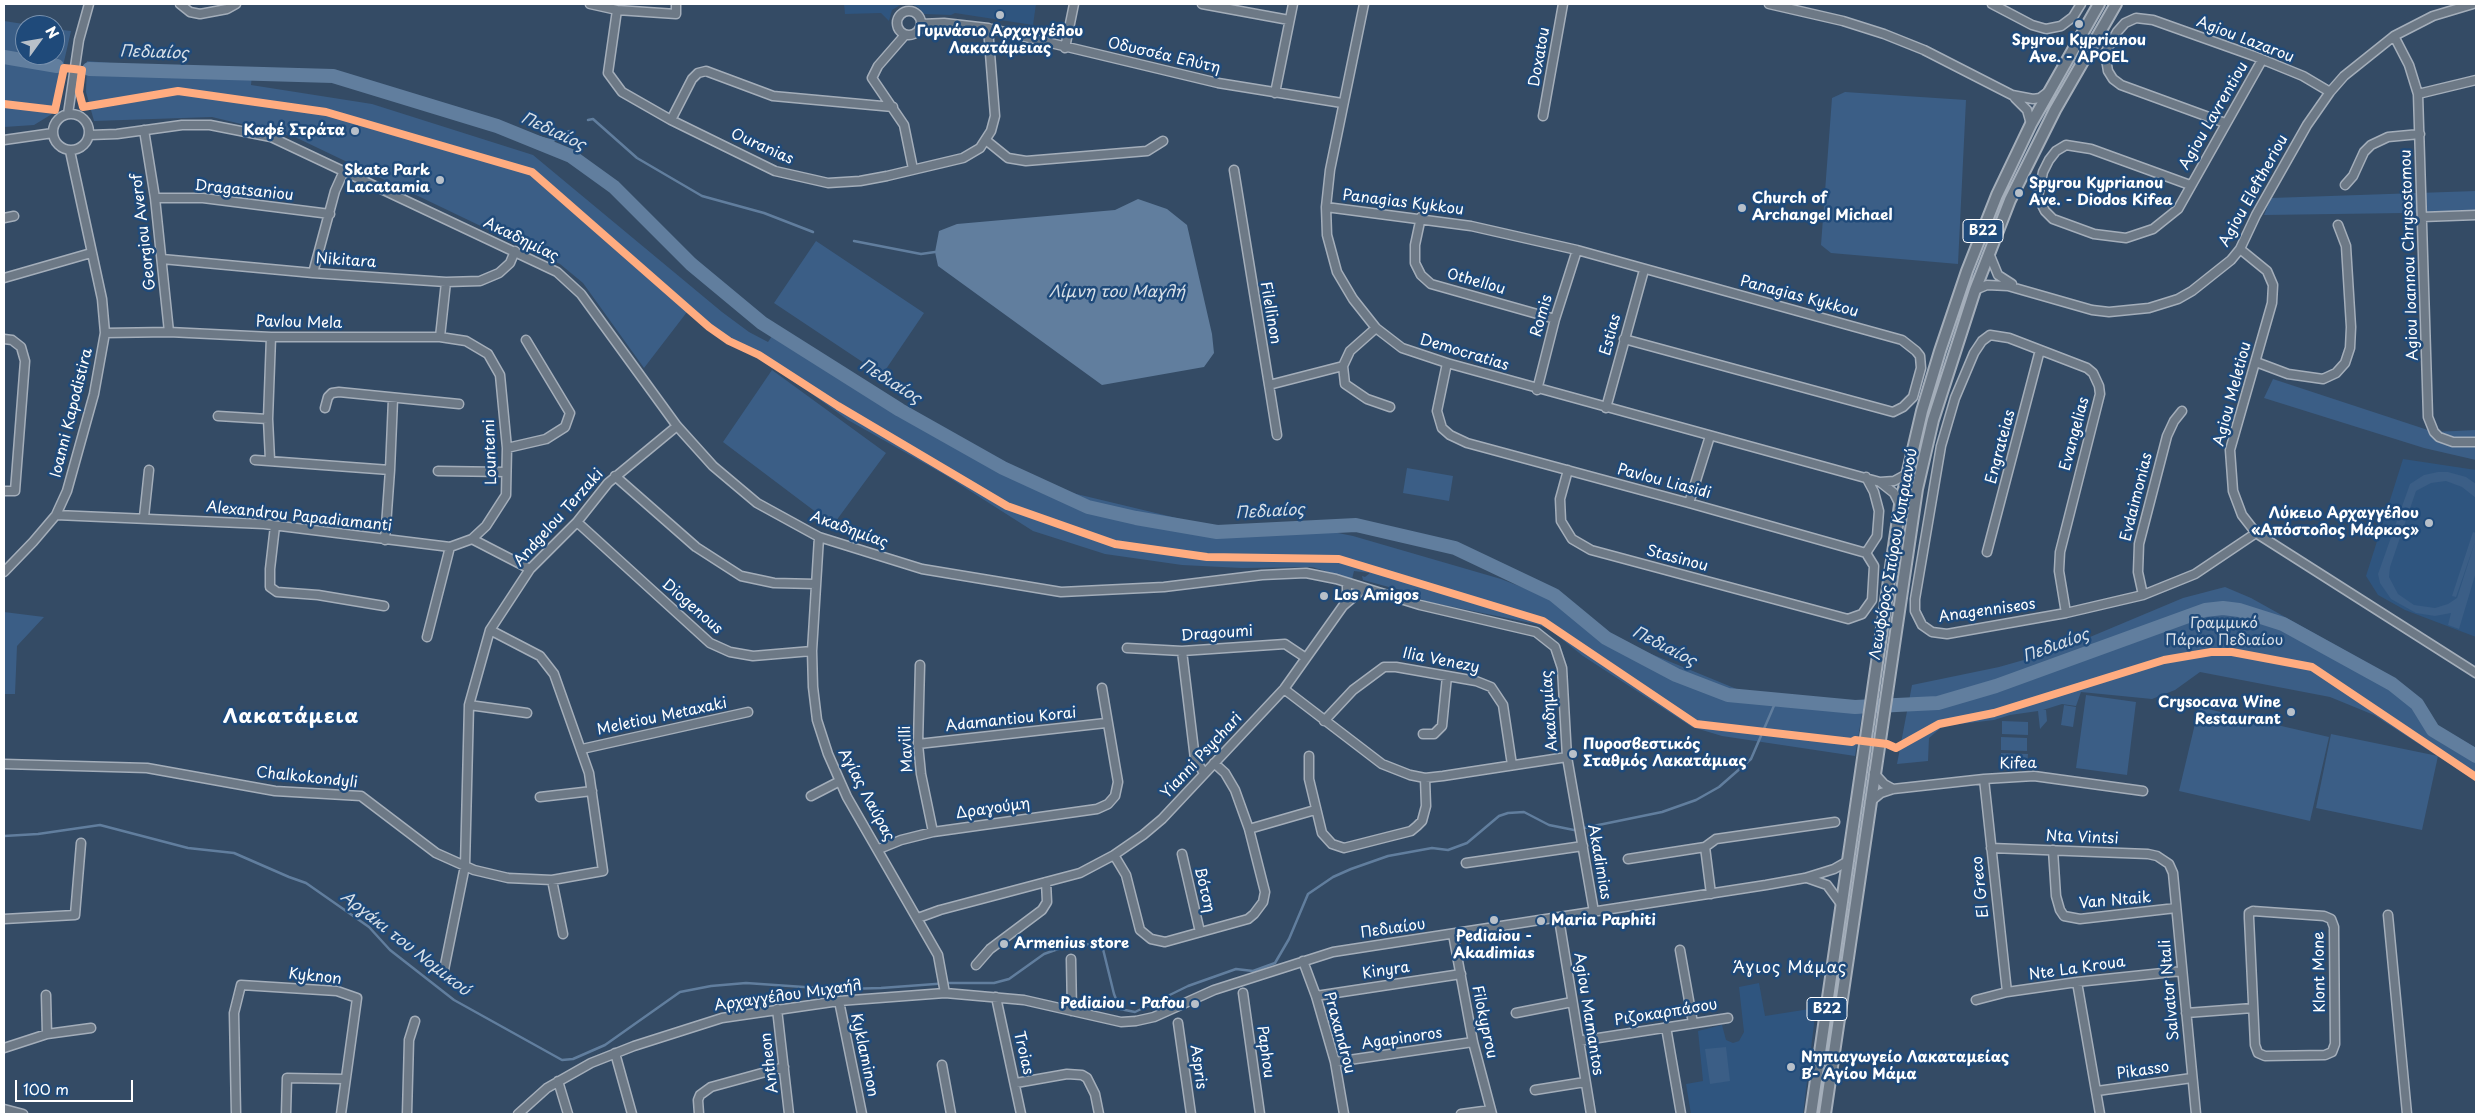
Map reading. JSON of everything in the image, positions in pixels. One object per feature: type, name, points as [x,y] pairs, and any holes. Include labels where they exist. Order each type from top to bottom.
[{"type":"main road","name":"Λεωφόρος Σπύρου Κυπριανού","points":[[1812,1114],[1900,505],[1907,474],[1940,351],[1967,271],[1997,195],[2031,124],[2098,4]]},
{"type":"main road","name":"Λεωφόρος Σπύρου Κυπριανού","points":[[1825,1114],[1917,489],[1933,420],[1989,252],[2031,154],[2116,4]]},
{"type":"street","points":[[68,114],[79,40],[89,4]]},
{"type":"street","points":[[180,4],[190,12],[200,14],[228,9],[236,4]]},
{"type":"street","points":[[590,4],[617,10],[676,14],[676,4]]},
{"type":"street","points":[[1065,48],[1074,4]]},
{"type":"street","points":[[1202,4],[1289,20]]},
{"type":"street","points":[[1275,93],[1293,4]]},
{"type":"street","name":"Democratias","points":[[1364,4],[1342,103],[1330,170],[1326,207],[1327,235],[1337,272],[1353,300],[1376,328],[1402,348],[1447,364],[1880,482],[1894,493],[1900,505]]},
{"type":"street","name":"Doxatou","points":[[1543,116],[1563,4]]},
{"type":"street","points":[[1769,4],[1809,12],[1884,34],[1917,47],[2012,95],[2033,99],[2040,98],[2049,91]]},
{"type":"street","points":[[1809,12],[1811,4]]},
{"type":"street","points":[[1993,4],[2032,25],[2046,29],[2061,26],[2073,17],[2082,4]]},
{"type":"street","name":"Agiou Eleftheriou","points":[[1975,290],[1995,284],[2026,290],[2092,310],[2126,312],[2149,308],[2178,299],[2192,292],[2231,260],[2240,249],[2256,215],[2307,125],[2330,92],[2363,59],[2394,36],[2433,16],[2473,4]]},
{"type":"street","name":"Ouranias","points":[[617,10],[608,65],[611,79],[622,92],[671,120],[775,171],[807,180],[828,182],[860,181],[963,158],[987,141]]},
{"type":"street","points":[[904,11],[914,12],[918,15],[922,24],[914,35],[905,35],[900,33],[896,23],[897,18],[904,11]]},
{"type":"street","name":"Agiou Lazarou","points":[[2225,123],[2121,86],[2108,71],[2106,53],[2110,42],[2125,23],[2136,18],[2144,18],[2303,76],[2330,92]]},
{"type":"street","name":"Οδυσσέα Ελύτη","points":[[922,24],[944,23],[988,28],[1065,48],[1218,83],[1342,103]]},
{"type":"street","points":[[988,28],[994,116],[987,141],[1008,158],[1026,160],[1147,151],[1163,141]]},
{"type":"street","points":[[905,35],[878,66],[872,78],[904,125],[912,168]]},
{"type":"street","name":"Agiou Ioannou Chrysostomou","points":[[2394,36],[2411,71],[2418,94],[2428,417],[2434,432],[2439,437],[2453,442],[2476,442]]},
{"type":"street","name":"Agiou Lavrentiou","points":[[2190,186],[2092,149],[2071,145],[2059,148],[2049,160],[2038,192],[2041,204],[2053,219],[2094,234],[2126,238],[2154,229],[2173,214],[2190,186],[2262,60]]},
{"type":"street","points":[[671,120],[692,79],[698,73],[706,72],[773,96],[893,107]]},
{"type":"street","points":[[2418,94],[2476,80]]},
{"type":"street","points":[[2012,95],[2027,110],[2031,124]]},
{"type":"street","points":[[68,114],[79,115],[85,120],[90,135],[81,148],[70,151],[59,146],[53,133],[57,120],[68,114]]},
{"type":"street","name":"Ακαδημίας","points":[[90,135],[117,134],[182,125],[210,125],[271,137],[557,272],[581,294],[677,426],[713,466],[749,497],[786,520],[819,537],[922,570],[1061,592],[1164,586],[1288,572],[1306,573],[1420,605],[1526,628],[1544,636],[1555,647],[1562,668],[1567,757],[1578,817]]},
{"type":"street","name":"Georgiou Averof","points":[[144,130],[155,198],[169,332]]},
{"type":"street","points":[[4,140],[53,133]]},
{"type":"street","points":[[2345,185],[2354,176],[2364,152],[2371,145],[2388,137],[2420,134]]},
{"type":"street","name":"Ioanni Kapodistira","points":[[4,572],[8,561],[34,542],[56,515],[67,491],[94,394],[105,332],[102,299],[70,151]]},
{"type":"street","name":"Filellinon","points":[[1234,170],[1276,434]]},
{"type":"street","points":[[313,273],[335,191],[344,171]]},
{"type":"street","name":"Dragatsaniou","points":[[155,198],[203,198],[330,214]]},
{"type":"street","name":"Panagias Kykkou","points":[[1326,207],[1420,217],[1471,226],[1577,250],[1902,340],[1920,356],[1921,368],[1913,397],[1903,407],[1893,412],[1624,339]]},
{"type":"street","points":[[2422,217],[2476,215]]},
{"type":"street","points":[[4,218],[14,216]]},
{"type":"street","name":"Othellou","points":[[1420,217],[1415,244],[1415,263],[1421,275],[1431,284],[1555,319]]},
{"type":"street","points":[[2256,362],[2288,374],[2323,379],[2336,373],[2345,363],[2350,348],[2351,327],[2346,246],[2338,225]]},
{"type":"street","name":"Agiou Meletiou","points":[[2240,249],[2267,271],[2273,285],[2272,303],[2230,450],[2230,468],[2238,505],[2247,522],[2256,533],[2476,673]]},
{"type":"street","name":"Romis","points":[[1537,390],[1555,319],[1577,250]]},
{"type":"street","name":"Nikitara","points":[[162,259],[313,273],[446,282],[480,282],[499,273],[510,263],[515,251]]},
{"type":"street","name":"Agiou Eleftheriou","points":[[1989,252],[1994,270],[2002,279],[2026,290]]},
{"type":"street","points":[[4,278],[91,253]]},
{"type":"street","name":"Estias","points":[[1606,408],[1644,270]]},
{"type":"street","points":[[440,337],[446,282]]},
{"type":"street","points":[[1376,328],[1350,351],[1343,366],[1345,384],[1367,399],[1390,407]]},
{"type":"street","name":"Pavlou Mela","points":[[105,332],[169,332],[271,337],[440,337],[466,341],[488,354]]},
{"type":"street","name":"Evangelias","points":[[1990,335],[2009,338],[2087,368],[2093,373],[2099,386],[2100,394],[2060,552],[2059,570],[2066,613]]},
{"type":"street","name":"Anagenniseos","points":[[1990,335],[1982,341],[1974,353],[1955,398],[1941,446],[1915,611],[1922,625],[1932,632],[1947,634],[2066,613],[2143,595],[2195,574],[2256,533]]},
{"type":"street","points":[[270,460],[268,419],[271,337]]},
{"type":"street","points":[[4,339],[12,340],[21,347],[25,361],[15,491],[4,492]]},
{"type":"street","points":[[507,448],[546,439],[566,427],[570,413],[526,340]]},
{"type":"street","name":"Engrateias","points":[[1987,552],[2040,350]]},
{"type":"street","name":"Lountemi","points":[[472,539],[486,526],[506,495],[507,448],[500,375],[488,354]]},
{"type":"street","name":"Pavlou Liasidi","points":[[1447,364],[1437,411],[1442,428],[1450,435],[1467,443],[1866,553]]},
{"type":"street","points":[[1269,385],[1343,366]]},
{"type":"street","points":[[325,408],[328,397],[332,393],[459,404]]},
{"type":"street","points":[[384,540],[390,470],[393,399]]},
{"type":"street","name":"Evdaimonias","points":[[2143,595],[2138,572],[2139,544],[2167,436],[2182,410]]},
{"type":"street","points":[[218,416],[268,419]]},
{"type":"street","name":"Andgelou Terzaki","points":[[444,970],[465,866],[469,705],[490,630],[530,569],[577,522],[615,476],[677,426]]},
{"type":"street","points":[[1689,503],[1710,436]]},
{"type":"street","points":[[255,460],[390,470]]},
{"type":"street","points":[[144,517],[149,470]]},
{"type":"street","name":"Stasinou","points":[[1568,470],[1560,499],[1561,521],[1572,539],[1591,550],[1848,619],[1862,614],[1872,600],[1874,566],[1866,553]]},
{"type":"street","points":[[438,471],[506,472]]},
{"type":"street","points":[[1880,482],[1894,480],[1907,474]]},
{"type":"street","points":[[615,476],[696,547],[741,576],[774,584],[816,584]]},
{"type":"street","points":[[1866,478],[1874,492],[1878,511],[1877,536],[1866,553]]},
{"type":"street","name":"Alexandrou Papadiamanti","points":[[56,515],[144,517],[275,526],[450,547],[472,539]]},
{"type":"street","name":"Diogenous","points":[[577,522],[710,643],[730,652],[752,656],[812,651]]},
{"type":"street","points":[[275,526],[270,568],[270,587],[277,592],[318,595],[384,606]]},
{"type":"street","name":"Αγίας Λαύρας","points":[[819,537],[812,651],[813,687],[817,720],[828,754],[840,782],[938,955],[944,991]]},
{"type":"street","points":[[472,539],[530,569]]},
{"type":"street","points":[[427,637],[450,547]]},
{"type":"street","name":"Yianni Psychari","points":[[1344,606],[1347,583]]},
{"type":"street","name":"Yianni Psychari","points":[[918,918],[940,910],[1080,873],[1114,855],[1162,820],[1284,689],[1344,606],[1363,588]]},
{"type":"street","name":"Chalkokondyli","points":[[4,764],[147,768],[275,791],[361,796],[436,852],[465,866],[508,878],[552,880],[603,871],[592,791],[582,749],[554,674],[540,656],[490,630]]},
{"type":"street","name":"Dragoumi","points":[[1127,648],[1182,651],[1276,644],[1290,646],[1306,658]]},
{"type":"street","points":[[1182,651],[1195,759],[1204,773]]},
{"type":"street","name":"Mavilli","points":[[920,665],[918,744],[921,774],[933,832]]},
{"type":"street","name":"Ilia Venezy","points":[[1324,721],[1353,690],[1384,667],[1396,667],[1483,683],[1498,695],[1503,705],[1512,765]]},
{"type":"street","points":[[1423,734],[1437,732],[1442,726],[1447,676]]},
{"type":"street","points":[[1102,688],[1106,724]]},
{"type":"street","points":[[1284,689],[1382,764],[1402,773],[1424,778],[1567,757]]},
{"type":"street","points":[[469,705],[527,713]]},
{"type":"street","name":"Meletiou Metaxaki","points":[[582,749],[748,712]]},
{"type":"street","name":"Adamantiou Korai","points":[[918,744],[1106,724]]},
{"type":"street","name":"Δραγούμη","points":[[879,850],[901,840],[933,832],[1097,809],[1112,801],[1118,789],[1118,782],[1106,724]]},
{"type":"street","points":[[1309,756],[1307,769],[1315,810],[1326,839],[1344,848],[1411,831],[1422,821],[1425,813],[1424,778]]},
{"type":"street","points":[[1114,855],[1126,875],[1138,925],[1144,935],[1158,942],[1166,942],[1248,919],[1264,902],[1265,892],[1249,829],[1235,790],[1225,773],[1214,764]]},
{"type":"street","points":[[1874,773],[1884,784],[1893,789]]},
{"type":"street","name":"Kifea","points":[[1893,789],[1984,779],[2034,776],[2143,791]]},
{"type":"street","name":"El Greco","points":[[1984,779],[2007,992]]},
{"type":"street","points":[[812,796],[840,782]]},
{"type":"street","points":[[1870,802],[1881,794],[1893,789]]},
{"type":"street","points":[[540,797],[592,791]]},
{"type":"street","points":[[1249,829],[1315,810]]},
{"type":"street","name":"Akadimias","points":[[1578,817],[1594,912]]},
{"type":"street","points":[[1628,859],[1705,847],[1716,839],[1835,822]]},
{"type":"street","points":[[4,918],[75,915],[81,843]]},
{"type":"street","points":[[1466,863],[1582,846]]},
{"type":"street","points":[[1705,847],[1711,894]]},
{"type":"street","name":"Nta Vintsi","points":[[1991,848],[2148,854],[2156,856],[2169,864]]},
{"type":"street","name":"Van Ntaik","points":[[2053,850],[2057,903],[2064,916],[2080,919],[2176,908]]},
{"type":"street","name":"Βότση","points":[[1182,854],[1200,932]]},
{"type":"street","name":"Πεδιαίου","points":[[996,997],[1024,1000],[1121,1022],[1136,1021],[1154,1017],[1214,990],[1334,952],[1805,878],[1834,869],[1848,861]]},
{"type":"street","name":"Salvator Ntali","points":[[2169,864],[2173,873],[2196,1114]]},
{"type":"street","points":[[1805,878],[1827,885],[1841,904]]},
{"type":"street","points":[[552,880],[563,934]]},
{"type":"street","points":[[976,964],[990,949],[1042,910],[1047,902],[1046,882]]},
{"type":"street","name":"Klont Mone","points":[[2253,911],[2324,916],[2332,919],[2334,927],[2335,1044],[2332,1052],[2325,1055],[2265,1056],[2258,1053],[2255,1045],[2253,1008],[2249,913],[2253,911]]},
{"type":"street","points":[[2388,915],[2407,1114]]},
{"type":"street","name":"Agiou Mamantos","points":[[1559,918],[1591,1114]]},
{"type":"street","name":"Filokyprou","points":[[1453,934],[1473,1042],[1491,1112]]},
{"type":"street","points":[[1680,950],[1693,1023]]},
{"type":"street","points":[[1071,959],[1072,1011]]},
{"type":"street","name":"Praxandrou","points":[[1303,961],[1316,996],[1335,1062],[1344,1114]]},
{"type":"street","name":"Nte La Kroua","points":[[1976,1000],[2007,992],[2077,982],[2182,971]]},
{"type":"street","name":"Kinyra","points":[[1316,996],[1461,974]]},
{"type":"street","points":[[2077,982],[2100,1114]]},
{"type":"street","name":"Kyknon","points":[[236,1114],[234,1012],[241,985],[336,990],[357,998],[344,1078],[341,1114]]},
{"type":"street","name":"Αρχαγγέλου Μιχαήλ","points":[[518,1114],[558,1081],[591,1063],[615,1053],[722,1018],[839,1001],[944,991],[996,997]]},
{"type":"street","name":"Paphou","points":[[1243,993],[1260,1114]]},
{"type":"street","points":[[46,995],[48,1034]]},
{"type":"street","name":"Troias","points":[[996,997],[1021,1114]]},
{"type":"street","name":"Kyklaminon","points":[[839,1001],[862,1114]]},
{"type":"street","points":[[1516,1013],[1572,1002]]},
{"type":"street","points":[[2186,1013],[2253,1008]]},
{"type":"street","name":"Antheon","points":[[777,1009],[789,1114]]},
{"type":"street","name":"Ριζοκαρπάσου","points":[[1579,1041],[1728,1018]]},
{"type":"street","points":[[407,1114],[409,1040],[415,1022]]},
{"type":"street","name":"Aspris","points":[[1178,1023],[1190,1114]]},
{"type":"street","points":[[1666,1027],[1681,1114]]},
{"type":"street","points":[[4,1048],[48,1034],[91,1028]]},
{"type":"street","name":"Agapinoros","points":[[1335,1062],[1473,1042]]},
{"type":"street","points":[[615,1053],[632,1114]]},
{"type":"street","points":[[942,1065],[951,1114]]},
{"type":"street","points":[[698,1114],[700,1095],[711,1087],[784,1067]]},
{"type":"street","points":[[1016,1084],[1067,1074],[1082,1075],[1087,1078],[1095,1094],[1099,1114]]},
{"type":"street","points":[[286,1114],[287,1078],[344,1078]]},
{"type":"street","name":"Pikasso","points":[[2097,1091],[2192,1078]]},
{"type":"street","points":[[558,1081],[568,1114]]},
{"type":"street","points":[[1535,1090],[1586,1082]]},
{"type":"street","points":[[4,1109],[23,1114]]},
{"type":"street","points":[[1461,1114],[1491,1112]]},
{"type":"shaded area","name":"Γυμνάσιο Αρχαγγέλου Λακατάμειας","points":[[844,4],[902,4],[892,10],[889,21],[881,13],[845,14]]},
{"type":"shaded area","name":"Γυμνάσιο Αρχαγγέλου Λακατάμειας","points":[[912,4],[1036,4],[1033,25],[955,13],[951,15],[924,14]]},
{"type":"shaded area","name":"Λύκειο Αρχαγγέλου «Απόστολος Μάρκος»","points":[[2403,459],[2476,470],[2476,637],[2405,610],[2378,595],[2366,576]]},
{"type":"shaded area","points":[[1759,983],[1765,1016],[1816,1008],[1803,1114],[1691,1114],[1686,1084],[1703,1081],[1698,1031],[1722,1025],[1726,1040],[1733,1043],[1739,1041],[1744,1032],[1739,987]]},
{"type":"green space","points":[[4,21],[15,23],[15,65],[63,65],[52,114],[34,125],[4,127]]},
{"type":"green space","points":[[65,30],[71,31],[65,57]]},
{"type":"green space","points":[[87,61],[252,75],[251,85],[372,104],[533,155],[722,312],[749,332],[768,342],[772,336],[924,429],[1003,472],[1064,491],[1235,532],[1333,532],[1353,536],[1501,579],[1550,598],[1605,635],[1761,699],[1771,697],[1814,699],[1862,714],[1855,756],[1722,736],[1692,727],[1583,656],[1549,629],[1536,624],[1424,601],[1411,593],[1363,580],[1362,576],[1365,577],[1370,573],[1354,571],[1352,579],[1312,567],[1242,568],[1182,565],[1105,554],[1033,531],[945,475],[848,420],[752,351],[728,343],[687,312],[644,368],[583,283],[560,264],[295,137],[212,117],[94,121],[86,92]]},
{"type":"green space","points":[[1845,92],[1966,100],[1958,264],[1831,253],[1821,245],[1832,98]]},
{"type":"green space","points":[[2476,191],[2476,212],[2264,215],[2271,198]]},
{"type":"green space","points":[[816,241],[924,313],[882,375],[774,303]]},
{"type":"green space","points":[[772,370],[886,453],[833,525],[723,442]]},
{"type":"green space","points":[[2273,379],[2434,432],[2476,430],[2476,460],[2424,448],[2264,398]]},
{"type":"green space","points":[[1407,468],[1453,476],[1449,501],[1403,493]]},
{"type":"green space","points":[[2448,472],[2466,477],[2476,484],[2476,498],[2462,487],[2446,481],[2431,483],[2416,491],[2390,567],[2389,577],[2398,594],[2414,605],[2435,608],[2448,604],[2457,598],[2475,542],[2456,597],[2452,596],[2473,532],[2476,533],[2476,572],[2459,629],[2448,625],[2451,613],[2435,616],[2416,613],[2391,599],[2380,583],[2378,574],[2410,484],[2424,475]]},
{"type":"green space","name":"Γραμμικό Πάρκο Πεδιαίου","points":[[2225,587],[2251,598],[2364,661],[2421,700],[2437,725],[2476,748],[2476,781],[2374,715],[2330,697],[2200,672],[2175,690],[2152,699],[2081,692],[2076,706],[2062,704],[2043,710],[2046,710],[2047,721],[2040,729],[2038,711],[2010,715],[1994,720],[1943,726],[1929,738],[1928,761],[1897,764],[1912,685],[1999,667],[2059,650],[2183,598]]},
{"type":"green space","points":[[4,612],[44,617],[17,646],[15,694],[4,694]]},
{"type":"green space","points":[[2086,695],[2136,702],[2127,775],[2076,768]]},
{"type":"green space","points":[[2064,705],[2076,707],[2073,727],[2061,725]]},
{"type":"green space","points":[[2199,707],[2329,737],[2310,821],[2179,791]]},
{"type":"green space","points":[[2002,721],[2028,722],[2028,735],[2002,734]]},
{"type":"green space","points":[[2331,734],[2438,756],[2422,830],[2316,808]]},
{"type":"green space","points":[[2001,737],[2027,738],[2027,751],[2001,750]]},
{"type":"green space","points":[[2001,753],[2028,754],[2027,767],[2001,766]]},
{"type":"green space","points":[[1726,1047],[1730,1081],[1710,1084],[1705,1049]]},
{"type":"water","name":"Λίμνη του Μαγλή","points":[[1138,199],[1167,209],[1187,225],[1212,334],[1214,353],[1204,367],[1102,385],[938,266],[935,252],[939,231],[957,224],[1115,210]]},
{"type":"waterway","name":"Πεδιαίος","points":[[4,57],[57,66]]},
{"type":"waterway","name":"Πεδιαίος","points":[[89,69],[333,76],[497,126],[571,156],[614,187],[691,264],[762,323],[900,410],[1003,468],[1088,507],[1136,518],[1217,532],[1356,525],[1455,548],[1554,595],[1606,638],[1676,675],[1728,695],[1855,707],[1938,703],[1996,686],[2205,610],[2223,608],[2239,610],[2283,624],[2392,684],[2417,704],[2433,730],[2476,756]]},
{"type":"waterway","points":[[588,120],[593,119],[637,158],[702,196],[764,213],[813,232]]},
{"type":"waterway","points":[[497,126],[553,141],[569,131]]},
{"type":"waterway","points":[[854,241],[921,254],[935,252]]},
{"type":"waterway","name":"Αργάκι του Νομικού","points":[[846,989],[949,983],[994,983],[1009,979],[1044,954],[1058,949],[1090,944],[1102,945],[1114,994],[1120,1009],[1135,1012],[1188,986],[1236,969],[1253,971],[1275,963],[1289,939],[1308,894],[1333,877],[1351,869],[1388,856],[1432,848],[1448,850],[1467,843],[1499,816],[1508,813],[1524,812],[1549,825],[1574,830],[1662,812],[1696,800],[1719,787],[1751,759],[1776,701]]},
{"type":"waterway","name":"Αργάκι του Νομικού","points":[[4,836],[38,834],[100,825],[188,848],[234,853],[306,883],[369,927],[390,950],[454,1000],[562,1060],[573,1059],[605,1045],[680,992],[711,986],[746,983],[833,989]]},
{"type":"cycle path","points":[[4,104],[55,110],[64,68],[82,70],[79,92],[83,107],[178,91],[326,112],[532,172],[709,327],[729,341],[759,355],[838,406],[1007,506],[1115,544],[1207,557],[1339,559],[1543,621],[1696,724],[1852,742],[1855,740],[1887,744],[1896,748],[1939,724],[1994,713],[2164,660],[2211,652],[2232,652],[2312,667],[2476,777]]},
{"type":"place","name":"Γυμνάσιο Αρχαγγέλου Λακατάμειας","points":[[1000,15]]},
{"type":"place","name":"Spyrou Kyprianou Ave. - APOEL","points":[[2079,24]]},
{"type":"place","name":"Καφέ Στράτα","points":[[355,131]]},
{"type":"place","name":"Skate Park Lacatamia","points":[[440,180]]},
{"type":"place","name":"Spyrou Kyprianou Ave. - Diodos Kifea","points":[[2019,193]]},
{"type":"place","name":"Church of Archangel Michael","points":[[1742,208]]},
{"type":"place","name":"Λύκειο Αρχαγγέλου «Απόστολος Μάρκος»","points":[[2429,523]]},
{"type":"place","name":"Los Amigos","points":[[1324,596]]},
{"type":"place","name":"Crysocava Wine Restaurant","points":[[2291,712]]},
{"type":"place","name":"Πυροσβεστικός Σταθμός Λακατάμιας","points":[[1573,754]]},
{"type":"place","name":"Pediaiou - Akadimias","points":[[1494,920]]},
{"type":"place","name":"Maria Paphiti","points":[[1541,921]]},
{"type":"place","name":"Armenius store","points":[[1004,944]]},
{"type":"place","name":"Pediaiou - Pafou","points":[[1195,1004]]},
{"type":"place","name":"Νηπιαγωγείο Λακαταμείας Β΄- Αγίου Μάμα","points":[[1791,1067]]},
{"type":"district","name":"Λακατάμεια","points":[[291,717]]},
{"type":"district","name":"Άγιος Μάμας","points":[[1790,969]]}]
